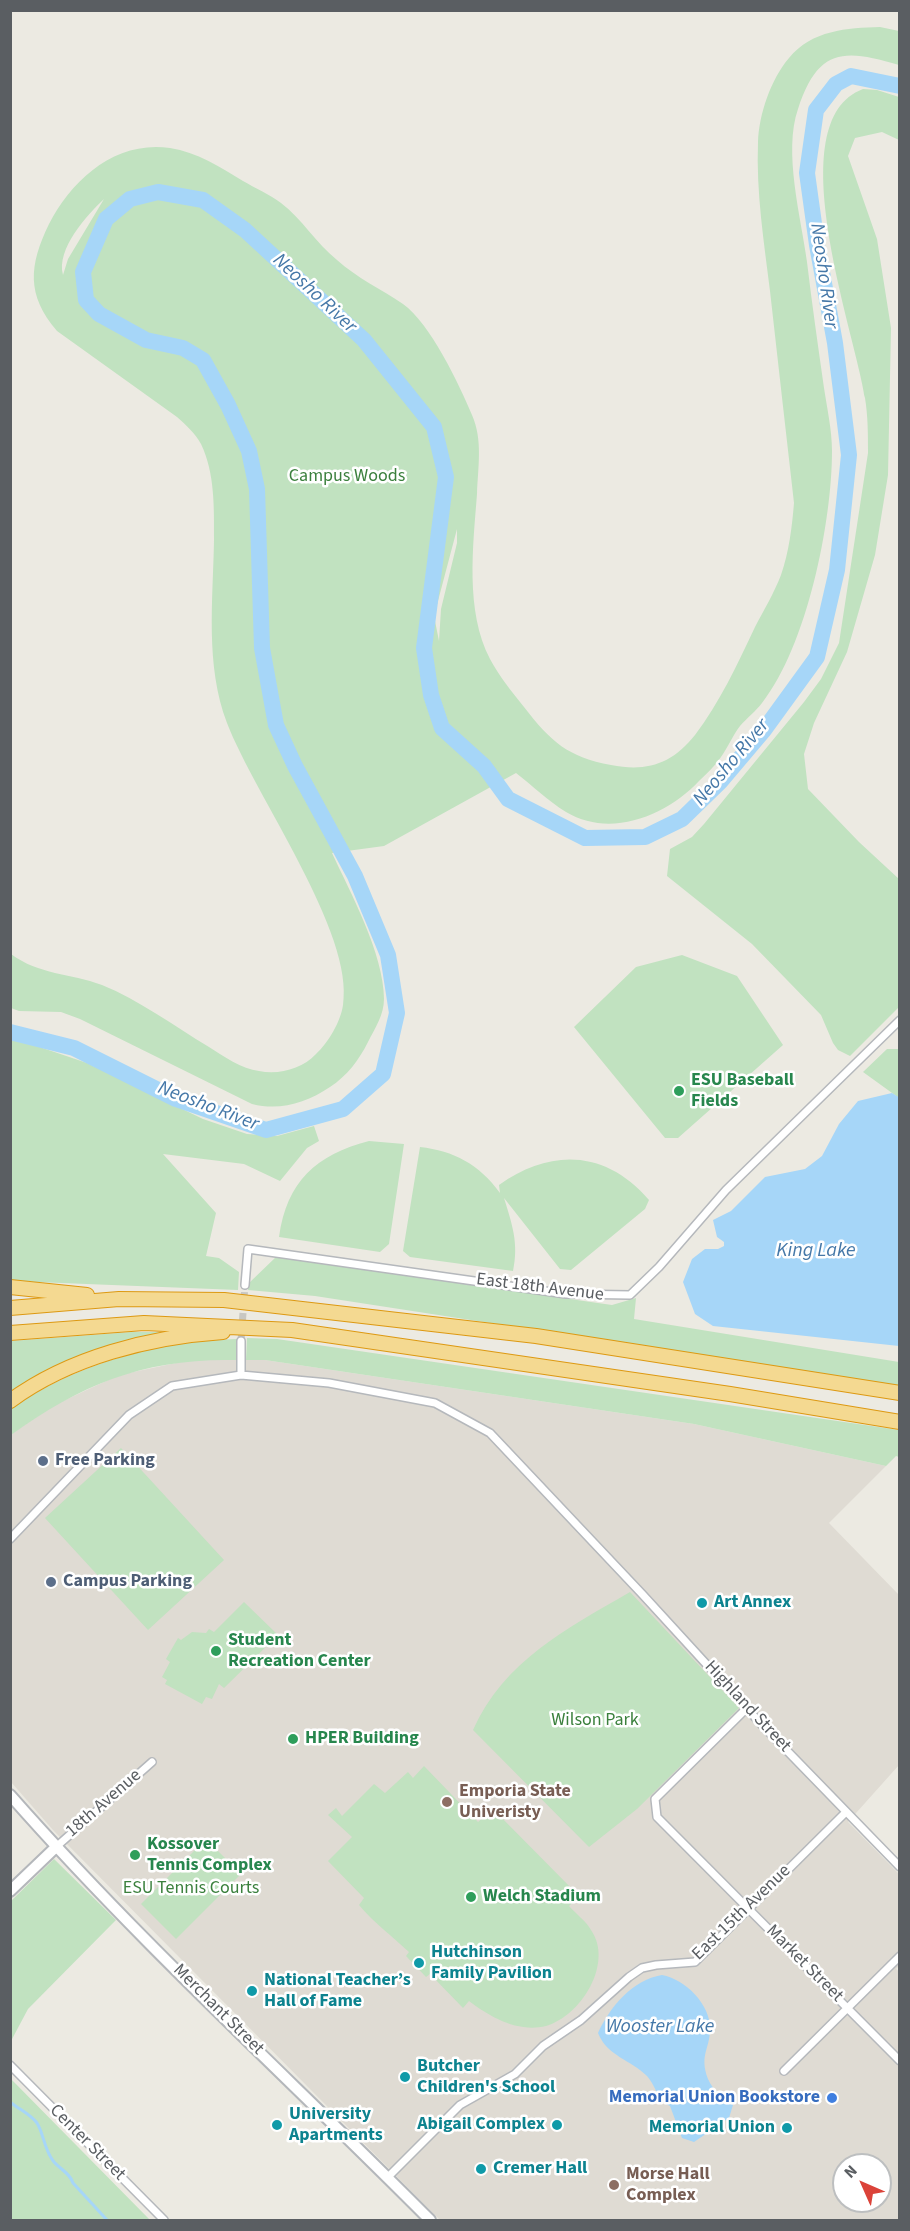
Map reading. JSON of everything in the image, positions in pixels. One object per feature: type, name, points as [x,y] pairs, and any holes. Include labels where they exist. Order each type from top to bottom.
[{"type":"highway","points":[[10,1287],[119,1299]]},
{"type":"highway","points":[[10,1308],[119,1299],[224,1300],[536,1336],[900,1393]]},
{"type":"highway","points":[[10,1333],[144,1323],[272,1329],[730,1394],[900,1422]]},
{"type":"highway","points":[[10,1401],[66,1370],[98,1357],[179,1335],[272,1329]]},
{"type":"main road","name":"Merchant Street","points":[[10,1795],[56,1847],[339,2133],[430,2220]]},
{"type":"main road","points":[[10,1891],[56,1847]]},
{"type":"street","name":"East 18th Avenue","points":[[245,1285],[248,1249],[566,1294],[630,1295],[659,1267],[726,1190],[900,1020]]},
{"type":"street","points":[[241,1375],[242,1341]]},
{"type":"street","name":"Highland Street","points":[[10,1539],[102,1440],[129,1415],[172,1386],[189,1381],[241,1375],[329,1383],[435,1403],[490,1433],[747,1708],[900,1867]]},
{"type":"street","name":"Market Street","points":[[747,1708],[655,1799],[657,1817],[900,2061]]},
{"type":"street","name":"18th Avenue","points":[[56,1847],[152,1762]]},
{"type":"street","name":"East 15th Avenue","points":[[387,2178],[460,2105],[480,2091],[514,2074],[543,2046],[581,2020],[614,1989],[642,1968],[695,1962],[846,1812]]},
{"type":"street","points":[[784,2071],[900,1956]]},
{"type":"street","name":"Center Street","points":[[10,2066],[164,2220]]},
{"type":"shaded area","name":"Emporia State Univeristy","points":[[195,1359],[265,1360],[694,1424],[886,1466],[829,1523],[899,1595],[899,1765],[848,1822],[899,1874],[900,1965],[896,1969],[900,1972],[899,2220],[440,2220],[53,1830],[11,1782],[10,1435],[50,1407],[119,1375]]},
{"type":"green space","name":"Campus Woods","points":[[868,27],[899,31],[899,65],[863,56],[836,58],[825,64],[815,74],[806,89],[798,109],[792,145],[795,185],[832,443],[831,480],[822,547],[804,617],[778,679],[762,703],[740,726],[716,763],[686,793],[671,804],[637,819],[619,823],[583,820],[559,808],[516,773],[384,846],[332,853],[372,943],[383,981],[384,1005],[376,1026],[352,1067],[330,1087],[302,1101],[273,1107],[252,1104],[80,1019],[61,1012],[19,1011],[11,1008],[11,954],[33,966],[90,981],[116,991],[233,1062],[253,1070],[274,1072],[290,1070],[304,1064],[316,1054],[333,1031],[340,1018],[343,1005],[343,975],[334,941],[319,903],[241,753],[220,701],[212,633],[213,491],[206,455],[193,433],[177,417],[57,331],[40,305],[34,279],[37,253],[49,224],[70,192],[98,166],[132,150],[150,147],[170,148],[190,153],[217,165],[281,203],[296,216],[329,253],[413,313],[433,339],[452,371],[478,434],[479,464],[473,556],[474,599],[482,640],[497,672],[543,730],[572,752],[596,762],[624,767],[658,764],[677,753],[695,735],[728,683],[781,575],[790,539],[794,503],[759,198],[758,142],[764,109],[772,86],[783,66],[808,41],[831,32]],"holes":[[[104,199],[68,259],[63,275],[62,265],[68,244],[89,214]],[[457,529],[457,543],[441,609],[439,641],[434,616]]]},
{"type":"green space","points":[[863,89],[877,90],[899,97],[899,140],[882,132],[855,138],[848,156],[877,239],[891,328],[888,475],[875,555],[847,652],[814,723],[804,754],[808,789],[859,842],[899,879],[899,1007],[850,1056],[838,1050],[833,1043],[821,1015],[752,944],[667,876],[670,849],[692,837],[704,824],[804,702],[821,679],[839,643],[868,453],[868,426],[859,368],[828,231],[823,184],[826,142],[838,109]]},
{"type":"green space","name":"ESU Baseball Fields","points":[[682,955],[737,976],[783,1045],[678,1138],[665,1138],[574,1027],[636,967]]},
{"type":"green space","points":[[10,1037],[87,1063],[203,1119],[247,1134],[277,1136],[314,1126],[319,1141],[307,1148],[280,1181],[244,1164],[163,1154],[216,1213],[206,1256],[219,1258],[239,1272],[238,1290],[11,1281]]},
{"type":"green space","points":[[887,1049],[899,1049],[899,1098],[863,1072]]},
{"type":"green space","points":[[369,1141],[404,1144],[389,1244],[380,1252],[279,1237],[289,1200],[307,1173],[334,1154]]},
{"type":"green space","points":[[420,1147],[444,1152],[465,1161],[483,1174],[500,1193],[499,1185],[519,1173],[558,1160],[577,1160],[615,1171],[632,1183],[649,1200],[645,1209],[571,1270],[560,1269],[504,1198],[515,1242],[513,1271],[410,1257],[403,1251]]},
{"type":"green space","points":[[276,1257],[612,1305],[636,1298],[634,1319],[899,1362],[899,1386],[315,1296],[248,1290],[249,1283]]},
{"type":"green space","points":[[131,1332],[165,1332],[165,1335],[11,1396],[11,1341]]},
{"type":"green space","points":[[247,1338],[277,1339],[899,1430],[899,1457],[896,1456],[886,1466],[694,1424],[265,1360],[246,1360]]},
{"type":"green space","points":[[238,1339],[236,1360],[173,1364],[117,1377],[64,1401],[11,1435],[11,1408],[37,1392],[91,1367],[119,1357],[177,1344]]},
{"type":"green space","points":[[121,1448],[224,1560],[148,1630],[45,1518]]},
{"type":"green space","name":"Wilson Park","points":[[630,1592],[739,1708],[637,1809],[589,1847],[473,1730],[486,1706],[519,1666],[560,1634]]},
{"type":"green space","name":"Student Recreation Center","points":[[244,1602],[278,1635],[224,1688],[219,1684],[212,1699],[206,1697],[202,1704],[165,1684],[167,1680],[162,1677],[170,1662],[166,1659],[178,1638],[181,1640],[192,1632],[206,1633],[209,1629],[214,1632]]},
{"type":"green space","name":"Welch Stadium","points":[[424,1766],[478,1822],[493,1809],[579,1896],[569,1906],[591,1930],[597,1943],[599,1958],[590,1987],[582,2000],[559,2020],[546,2026],[525,2027],[495,2018],[469,2001],[463,2008],[430,1974],[426,1977],[406,1956],[409,1952],[365,1912],[359,1905],[364,1898],[328,1861],[352,1837],[328,1815],[336,1808],[342,1816],[374,1784],[385,1793],[408,1772],[413,1778]]},
{"type":"green space","name":"ESU Tennis Courts","points":[[206,1839],[241,1874],[176,1939],[141,1904]]},
{"type":"green space","points":[[54,1859],[116,1920],[28,2009],[11,2041],[11,1901]]},
{"type":"green space","points":[[11,2079],[150,2220],[11,2220]]},
{"type":"water","name":"King Lake","points":[[892,1093],[900,1098],[899,1346],[713,1326],[695,1314],[683,1282],[692,1259],[705,1249],[718,1249],[724,1246],[724,1242],[717,1237],[713,1220],[731,1211],[765,1177],[805,1169],[822,1156],[839,1124],[858,1101]]},
{"type":"water","name":"Wooster Lake","points":[[662,1975],[671,1977],[688,1988],[695,1994],[706,2011],[710,2029],[705,2058],[708,2079],[719,2094],[733,2105],[729,2118],[694,2142],[682,2138],[670,2106],[659,2097],[647,2076],[607,2047],[598,2033],[623,1996],[641,1983]]},
{"type":"waterway","name":"Neosho River","points":[[10,1032],[74,1048],[176,1099],[266,1130],[343,1109],[383,1074],[397,1013],[388,955],[355,876],[295,766],[276,725],[262,648],[257,489],[249,451],[228,405],[203,360],[183,348],[146,340],[99,314],[86,300],[83,272],[106,219],[130,199],[158,192],[203,200],[245,230],[364,340],[434,427],[446,477],[424,648],[431,695],[442,728],[484,766],[508,799],[585,838],[645,837],[682,819],[720,782],[764,730],[817,657],[837,570],[849,455],[835,343],[817,245],[807,173],[816,110],[836,84],[851,76],[900,86]]},
{"type":"waterway","points":[[10,2102],[37,2123],[54,2162],[68,2174],[73,2183],[107,2220]]},
{"type":"tunnel","points":[[241,1341],[245,1285]]},
{"type":"place","name":"ESU Baseball Fields","points":[[679,1091]]},
{"type":"place","name":"Free Parking","points":[[43,1461]]},
{"type":"place","name":"Campus Parking","points":[[51,1582]]},
{"type":"place","name":"Art Annex","points":[[702,1603]]},
{"type":"place","name":"Student Recreation Center","points":[[216,1651]]},
{"type":"place","name":"HPER Building","points":[[293,1739]]},
{"type":"place","name":"Emporia State Univeristy","points":[[447,1802]]},
{"type":"place","name":"Kossover Tennis Complex","points":[[135,1855]]},
{"type":"place","name":"Welch Stadium","points":[[471,1897]]},
{"type":"place","name":"Hutchinson Family Pavilion","points":[[419,1963]]},
{"type":"place","name":"National Teacher’s Hall of Fame","points":[[252,1991]]},
{"type":"place","name":"Butcher Children's School","points":[[405,2077]]},
{"type":"place","name":"Memorial Union Bookstore","points":[[832,2098]]},
{"type":"place","name":"University Apartments","points":[[277,2125]]},
{"type":"place","name":"Abigail Complex","points":[[557,2125]]},
{"type":"place","name":"Memorial Union","points":[[787,2128]]},
{"type":"place","name":"Cremer Hall","points":[[481,2169]]},
{"type":"place","name":"Morse Hall Complex","points":[[614,2185]]}]
